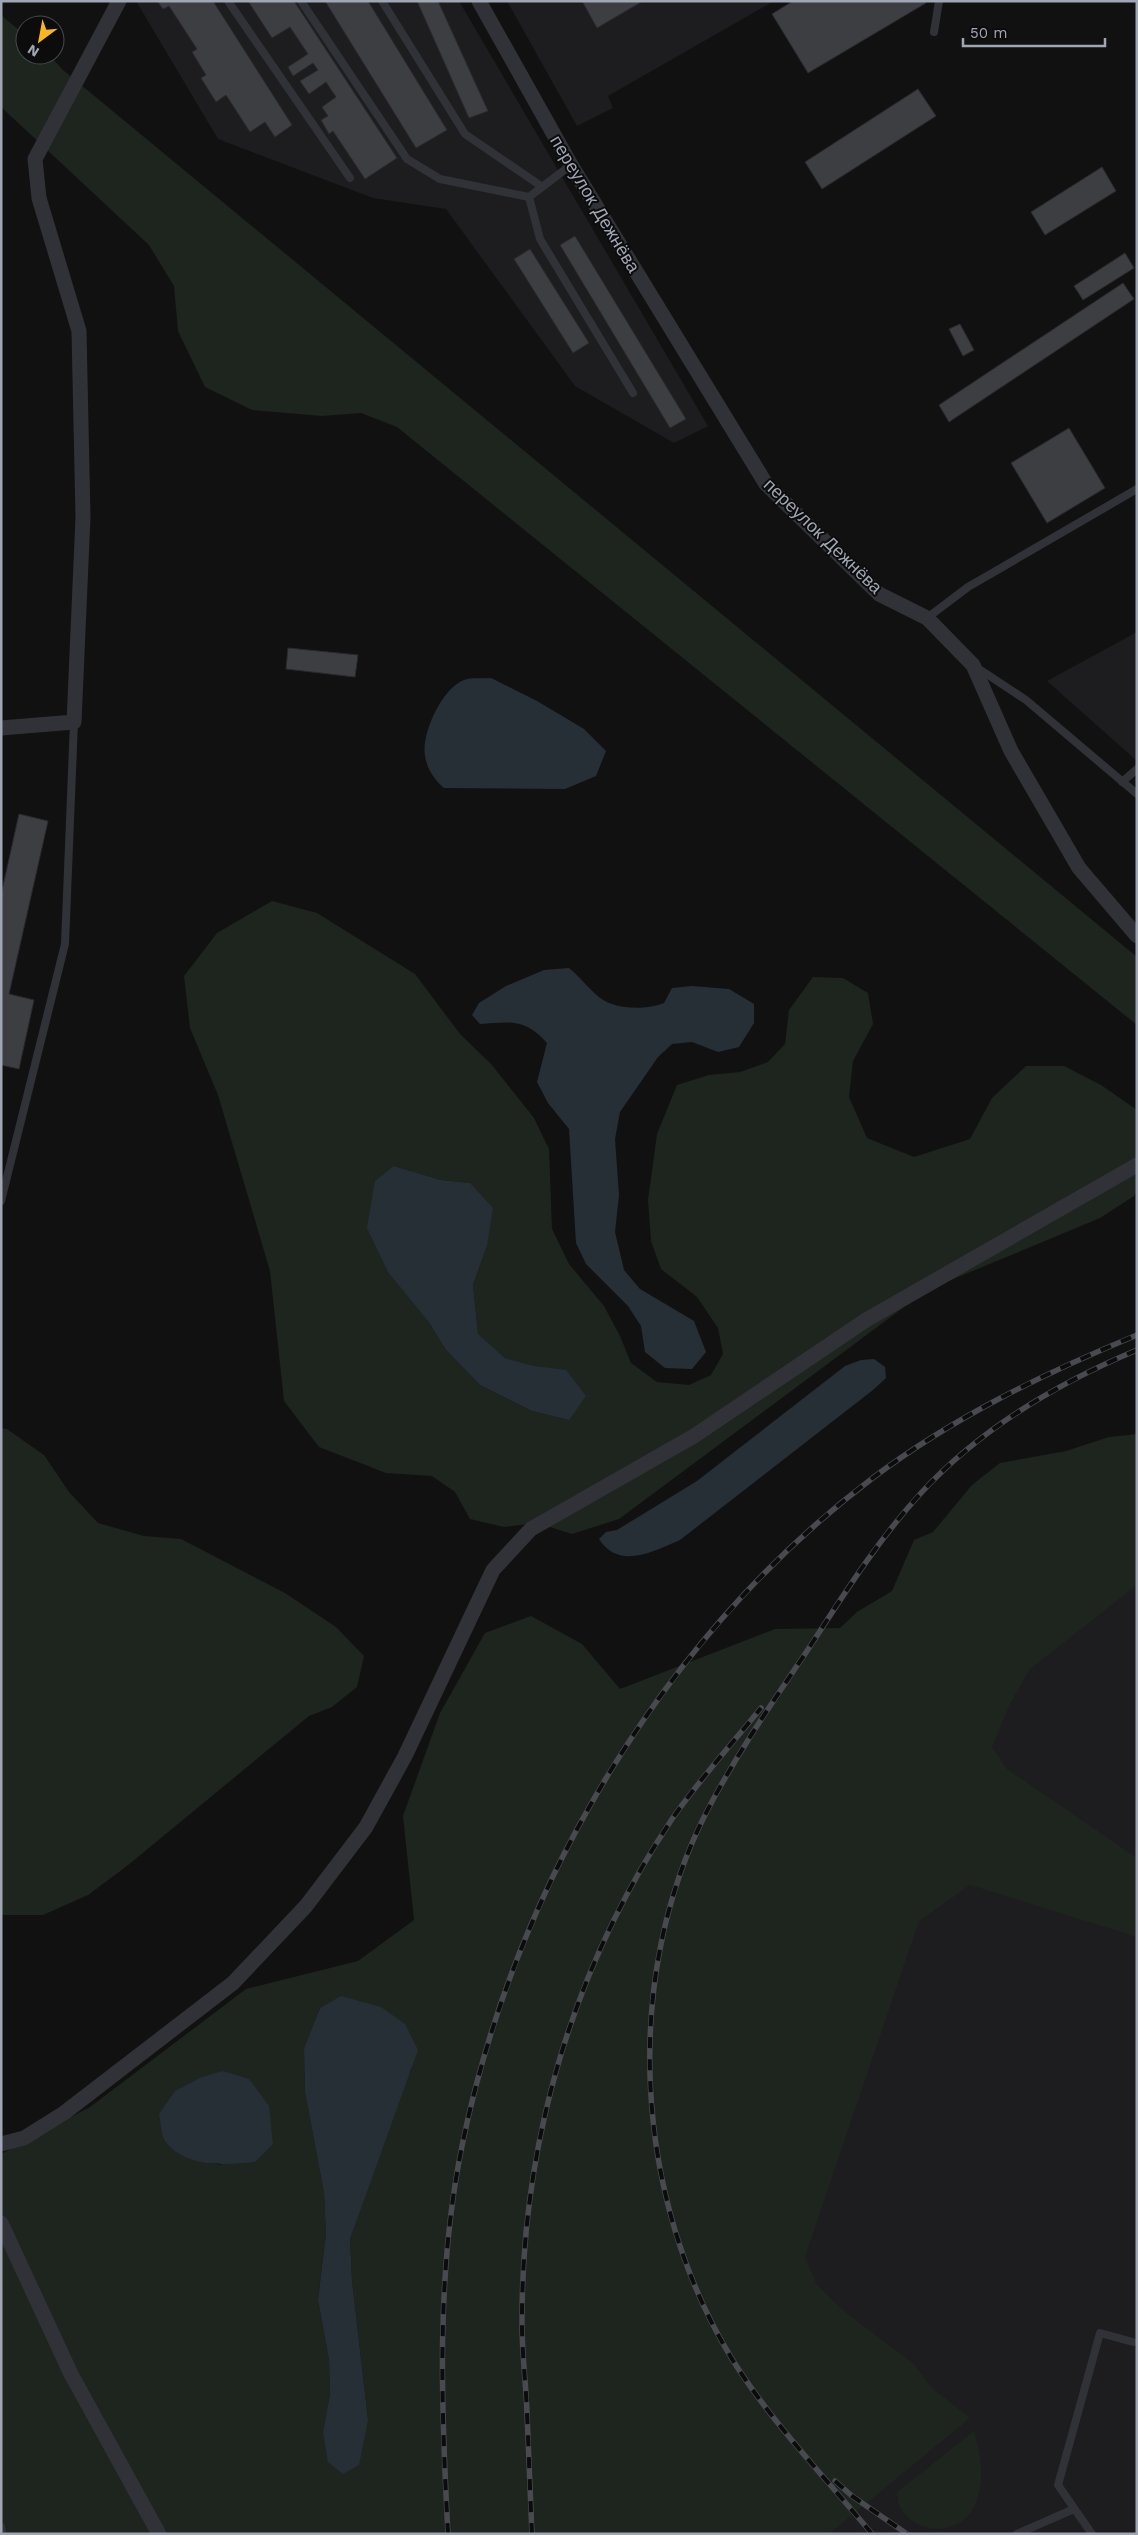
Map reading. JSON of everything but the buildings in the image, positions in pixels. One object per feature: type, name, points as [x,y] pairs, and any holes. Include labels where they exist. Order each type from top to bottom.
[{"type":"street","points":[[1,728],[74,722],[83,517],[79,330],[39,198],[35,159],[119,1]]},
{"type":"street","name":"переулок Дежнёва","points":[[479,1],[571,165],[766,484],[879,594],[927,618],[973,665],[1011,751],[1079,868],[1137,936]]},
{"type":"street","points":[[1,2144],[24,2138],[64,2112],[233,1983],[306,1906],[366,1827],[405,1756],[493,1570],[531,1529],[694,1436],[866,1320],[1137,1165]]},
{"type":"street","points":[[1,2223],[71,2374],[160,2534]]},
{"type":"lane","points":[[228,1],[350,178]]},
{"type":"lane","points":[[301,1],[406,159],[440,179],[529,197]]},
{"type":"lane","points":[[382,1],[465,134],[541,186]]},
{"type":"lane","points":[[934,32],[939,1]]},
{"type":"lane","points":[[529,197],[571,165]]},
{"type":"lane","points":[[529,197],[540,240],[633,393]]},
{"type":"lane","points":[[927,618],[968,587],[1137,489]]},
{"type":"lane","points":[[973,665],[1026,700],[1137,794]]},
{"type":"lane","points":[[1,1201],[65,944],[74,722]]},
{"type":"lane","points":[[1122,782],[1137,769]]},
{"type":"lane","points":[[1092,2534],[1058,2485],[1100,2333],[1134,2342]]},
{"type":"lane","points":[[1016,2534],[1074,2509]]},
{"type":"lane","points":[[1,2527],[2,2534]]},
{"type":"shaded area","points":[[136,1],[459,1],[708,426],[674,443],[575,386],[446,209],[373,198],[218,139]]},
{"type":"shaded area","points":[[507,1],[774,1],[608,96],[613,108],[577,126]]},
{"type":"shaded area","points":[[1,15],[15,27],[15,65],[58,65],[1137,957],[1137,1025],[397,427],[361,413],[322,416],[252,410],[205,387],[178,331],[174,286],[149,245],[1,107]]},
{"type":"shaded area","points":[[1137,632],[1137,761],[1047,681]]},
{"type":"shaded area","points":[[491,678],[537,701],[584,729],[606,751],[596,776],[565,789],[444,788],[432,774],[425,756],[426,736],[430,724],[441,702],[456,685],[467,679]]},
{"type":"shaded area","points":[[272,901],[317,913],[415,974],[460,1034],[491,1064],[534,1118],[549,1149],[552,1229],[569,1264],[604,1306],[620,1336],[631,1363],[657,1382],[689,1385],[711,1375],[723,1354],[718,1328],[697,1297],[661,1269],[651,1241],[648,1200],[657,1134],[677,1085],[709,1075],[740,1072],[768,1062],[785,1044],[789,1010],[813,977],[843,978],[868,993],[873,1024],[853,1061],[849,1097],[867,1138],[914,1157],[970,1139],[992,1098],[1026,1066],[1064,1066],[1101,1085],[1137,1110],[1137,1191],[1134,1196],[1100,1218],[927,1290],[619,1519],[572,1534],[537,1523],[504,1527],[470,1519],[455,1492],[432,1476],[386,1473],[319,1447],[284,1401],[270,1271],[218,1095],[190,1028],[184,976],[217,933]],"holes":[[[394,1166],[441,1180],[470,1183],[487,1246],[473,1285],[478,1335],[505,1358],[534,1366],[569,1420],[532,1411],[480,1385],[446,1350],[428,1321]]]},
{"type":"shaded area","points":[[569,968],[600,998],[623,1007],[640,1008],[664,1003],[672,988],[692,986],[729,989],[754,1004],[754,1023],[739,1047],[718,1052],[692,1042],[672,1044],[658,1057],[620,1112],[615,1139],[619,1195],[615,1232],[624,1270],[640,1289],[694,1321],[706,1352],[692,1369],[665,1368],[645,1352],[641,1326],[628,1306],[586,1264],[576,1243],[569,1129],[548,1103],[537,1082],[547,1043],[524,1025],[516,1023],[480,1024],[472,1015],[479,1003],[506,986],[544,970]]},
{"type":"shaded area","points":[[394,1166],[441,1180],[470,1183],[493,1208],[487,1246],[473,1285],[478,1334],[505,1358],[534,1366],[566,1370],[586,1396],[569,1420],[532,1411],[480,1385],[446,1350],[428,1321],[388,1272],[367,1228],[375,1181]]},
{"type":"shaded area","points":[[874,1359],[885,1367],[886,1378],[680,1540],[647,1553],[626,1556],[616,1554],[599,1539],[606,1532],[617,1530],[697,1481],[845,1366],[861,1360]]},
{"type":"shaded area","points":[[1,1428],[7,1429],[44,1455],[69,1492],[98,1523],[144,1536],[181,1539],[285,1593],[336,1627],[364,1656],[357,1687],[332,1707],[309,1716],[127,1866],[88,1895],[43,1915],[1,1915]]},
{"type":"shaded area","points":[[1137,1434],[1137,1585],[1030,1669],[1010,1704],[992,1747],[1007,1769],[1137,1858],[1137,1937],[970,1885],[919,1921],[805,2257],[817,2285],[845,2312],[914,2364],[931,2387],[970,2418],[829,2534],[1,2534],[1,2154],[90,2107],[246,1989],[358,1961],[414,1920],[403,1816],[440,1713],[485,1633],[531,1616],[582,1644],[620,1689],[775,1629],[840,1628],[857,1612],[892,1591],[914,1540],[933,1532],[972,1485],[1000,1463],[1066,1451],[1109,1437]],"holes":[[[320,2008],[412,2069],[405,2079],[350,2239],[352,2281],[368,2420],[323,2432],[330,2394],[329,2360],[318,2300],[326,2233],[324,2193],[305,2092],[304,2048]],[[202,2077],[221,2165],[214,2163]]]},
{"type":"shaded area","points":[[1137,1573],[1137,2534],[714,2534],[720,2455],[1006,1662]]},
{"type":"shaded area","points":[[341,1996],[381,2007],[405,2024],[418,2050],[350,2239],[352,2281],[368,2420],[359,2465],[343,2474],[328,2462],[323,2432],[330,2394],[329,2360],[318,2300],[326,2233],[324,2193],[305,2092],[304,2048],[320,2008]]},
{"type":"shaded area","points":[[223,2071],[249,2079],[269,2106],[273,2144],[255,2162],[231,2164],[206,2163],[183,2156],[173,2150],[165,2141],[159,2114],[175,2091],[202,2077]]},
{"type":"shaded area","points":[[974,2431],[981,2463],[981,2474],[978,2496],[974,2507],[968,2516],[952,2526],[932,2528],[914,2522],[906,2516],[900,2507],[897,2492]]},
{"type":"railway","points":[[448,2534],[442,2388],[444,2290],[448,2242],[462,2146],[486,2049],[519,1955],[560,1863],[608,1774],[664,1691],[728,1613],[798,1541],[874,1477],[936,1435],[1001,1398],[1068,1365],[1137,1335]]},
{"type":"railway","points":[[872,2534],[799,2449],[747,2382],[732,2359],[699,2296],[675,2229],[658,2159],[650,2088],[651,2016],[661,1945],[679,1876],[718,1790],[742,1749],[847,1590],[905,1511],[944,1470],[994,1428],[1078,1377],[1137,1350]]},
{"type":"railway","points":[[532,2534],[522,2336],[524,2258],[531,2191],[543,2125],[559,2061],[580,1998],[606,1936],[637,1876],[682,1805],[761,1708]]},
{"type":"railway","points":[[835,2481],[852,2496],[907,2534]]}]
